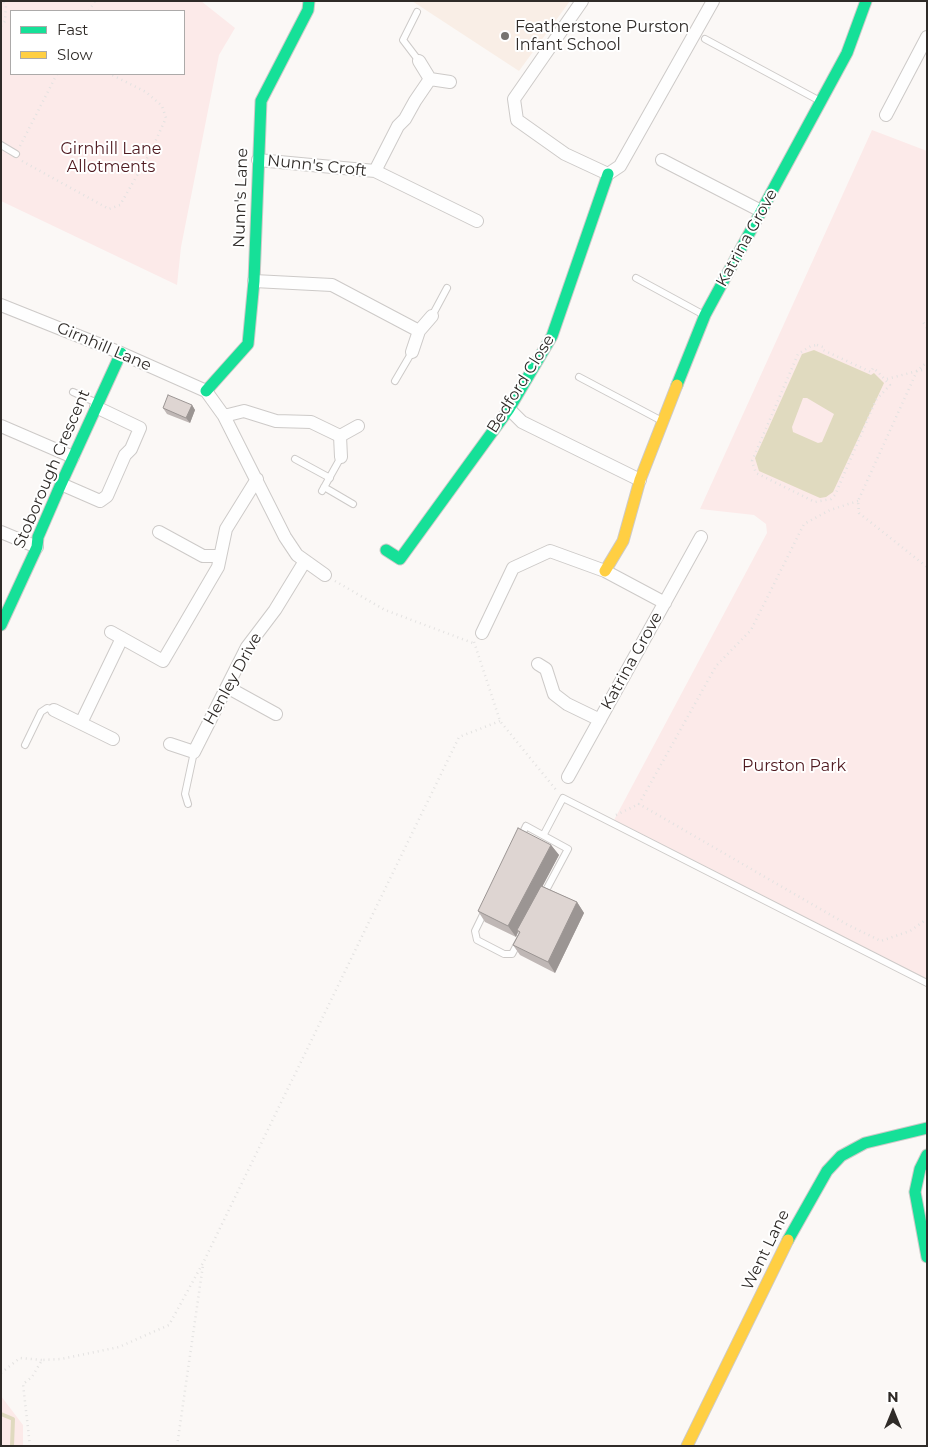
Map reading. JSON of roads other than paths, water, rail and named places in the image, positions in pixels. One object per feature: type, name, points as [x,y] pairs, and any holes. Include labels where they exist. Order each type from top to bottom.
[{"type":"street","name":"Nunn's Lane","points":[[206,391],[248,344],[254,281],[261,101],[308,10],[309,1]]},
{"type":"street","points":[[582,1],[514,99],[517,120],[565,154],[608,174]]},
{"type":"street","name":"Bedford Close","points":[[386,550],[400,559],[509,409],[552,336],[608,174],[620,166],[713,1]]},
{"type":"street","name":"Katrina Grove","points":[[605,571],[623,541],[640,480],[705,315],[847,53],[866,1]]},
{"type":"street","points":[[886,114],[927,37]]},
{"type":"street","points":[[419,60],[430,79],[450,82]]},
{"type":"street","name":"Nunn's Croft","points":[[376,171],[398,126],[405,119],[414,101],[430,79]]},
{"type":"street","name":"Nunn's Croft","points":[[258,160],[376,171],[477,222]]},
{"type":"street","points":[[662,160],[761,211]]},
{"type":"street","points":[[254,281],[332,285],[419,331]]},
{"type":"street","name":"Girnhill Lane","points":[[1,305],[121,353],[206,391]]},
{"type":"street","points":[[412,352],[419,331],[432,316]]},
{"type":"street","name":"Stoborough Crescent","points":[[1,625],[37,547],[38,536],[121,353]]},
{"type":"street","points":[[206,391],[224,416],[257,479],[284,537],[297,555],[325,575]]},
{"type":"street","points":[[61,484],[100,501],[107,496],[125,455],[131,449],[140,428],[97,405]]},
{"type":"street","points":[[509,409],[522,422],[640,480]]},
{"type":"street","points":[[224,416],[244,411],[276,421],[311,422],[340,436]]},
{"type":"street","points":[[1,426],[73,457]]},
{"type":"street","points":[[340,436],[358,426]]},
{"type":"street","points":[[340,436],[341,457]]},
{"type":"street","points":[[81,723],[116,635],[163,661],[218,566],[226,529],[257,479]]},
{"type":"street","points":[[1,532],[37,547]]},
{"type":"street","points":[[159,532],[203,556],[220,556]]},
{"type":"street","name":"Katrina Grove","points":[[568,777],[701,537]]},
{"type":"street","name":"Katrina Grove","points":[[482,632],[513,568],[550,551],[605,571],[664,603]]},
{"type":"street","name":"Henley Drive","points":[[194,752],[247,647],[275,610],[305,561]]},
{"type":"street","name":"Katrina Grove","points":[[538,664],[546,669],[554,694],[567,704],[600,720]]},
{"type":"street","points":[[227,686],[276,714]]},
{"type":"street","points":[[54,710],[113,739]]},
{"type":"street","points":[[170,744],[194,752]]},
{"type":"street","name":"Went Lane","points":[[687,1446],[796,1225],[827,1171],[841,1156],[865,1142],[927,1128]]},
{"type":"street","points":[[927,1154],[920,1169],[915,1192],[927,1257]]},
{"type":"lane","points":[[416,12],[403,40],[419,60]]},
{"type":"lane","points":[[705,39],[821,102]]},
{"type":"lane","points":[[1,146],[16,154]]},
{"type":"lane","points":[[636,278],[705,315]]},
{"type":"lane","points":[[432,316],[447,288]]},
{"type":"lane","points":[[395,381],[412,352]]},
{"type":"lane","points":[[578,377],[663,422]]},
{"type":"lane","points":[[73,392],[97,405]]},
{"type":"lane","points":[[341,457],[323,489],[353,504]]},
{"type":"lane","points":[[295,459],[330,478]]},
{"type":"lane","points":[[25,745],[40,712],[47,708],[54,710]]},
{"type":"lane","points":[[188,804],[185,794],[194,752]]},
{"type":"lane","points":[[544,834],[563,798],[927,983]]},
{"type":"lane","points":[[526,826],[544,834],[568,848],[512,954],[504,954],[477,940],[474,931],[477,922],[526,826]]},
{"type":"waterway","points":[[1,1414],[13,1419],[12,1446]]},
{"type":"place","name":"Featherstone Purston Infant School","points":[[505,36]]},
{"type":"park label","name":"Girnhill Lane Allotments","points":[[111,158]]},
{"type":"park label","name":"Purston Park","points":[[794,766]]}]
